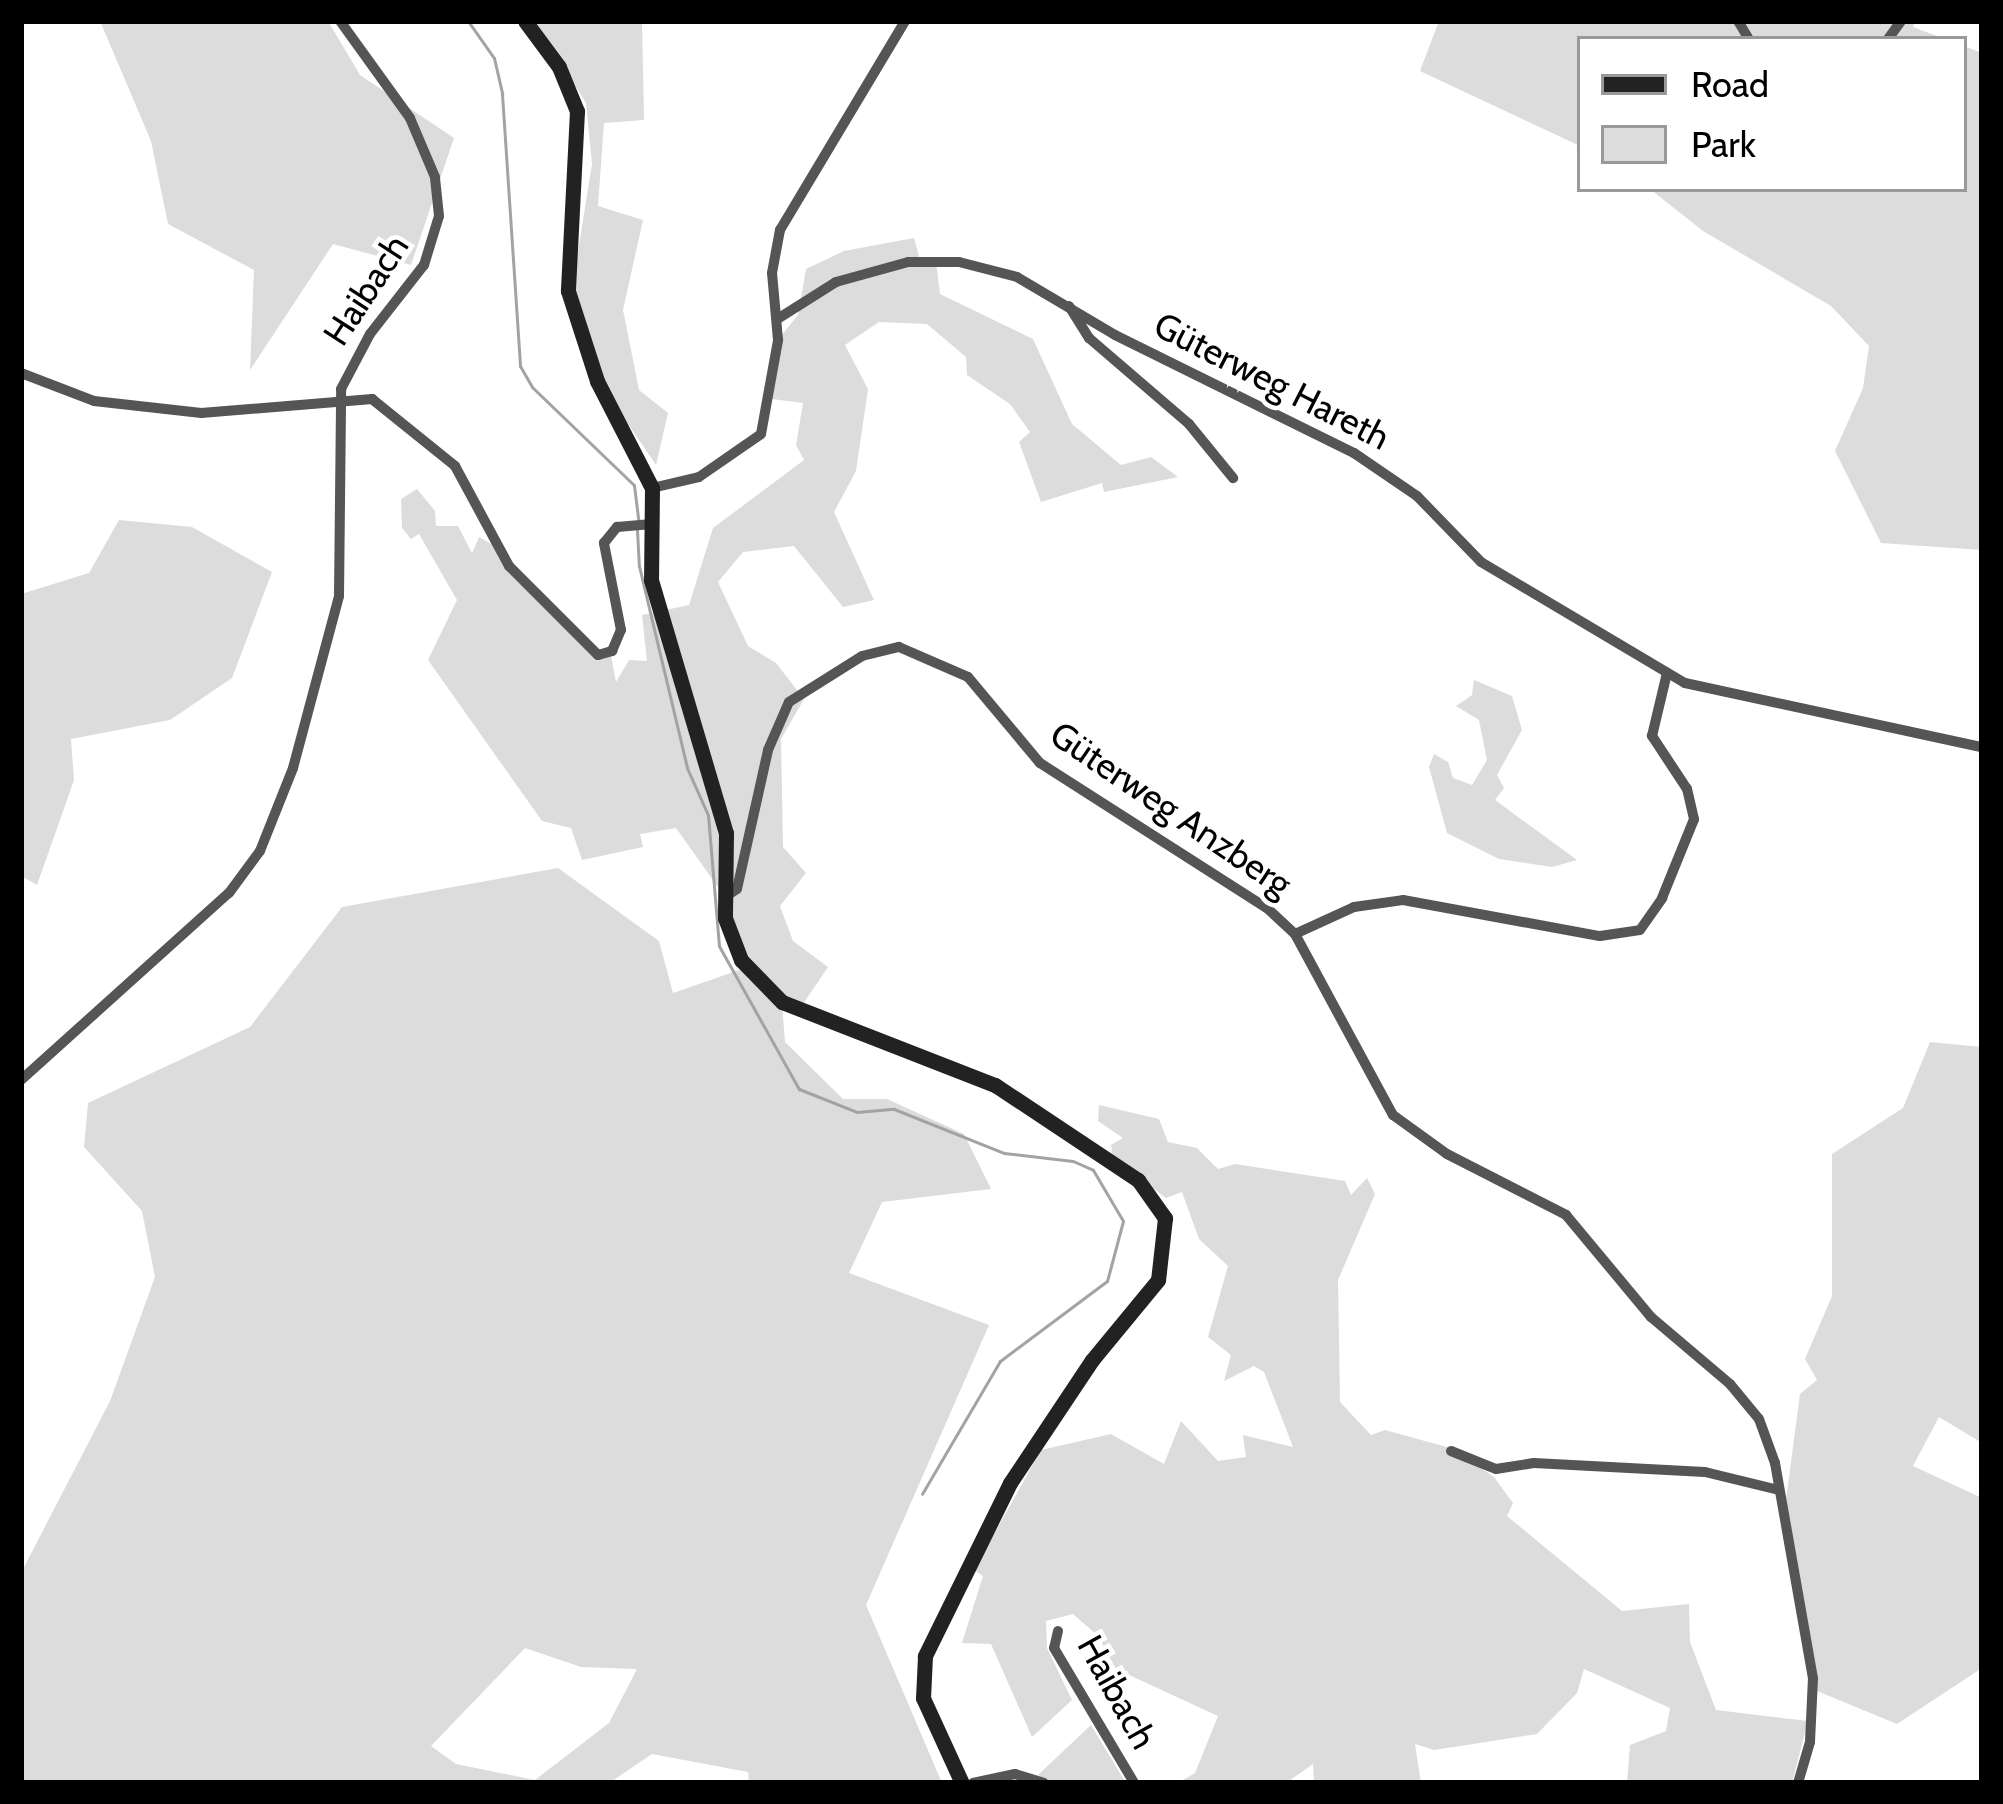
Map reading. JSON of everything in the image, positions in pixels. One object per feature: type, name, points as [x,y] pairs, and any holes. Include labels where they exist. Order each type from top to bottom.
[{"type":"main road","points":[[524,21],[560,67],[579,122],[568,291],[597,381],[652,488],[643,524],[651,580],[729,847],[724,897],[745,968],[782,1002],[995,1085],[1138,1180],[1165,1218],[1158,1280],[1092,1360],[1010,1483],[925,1656],[923,1698],[962,1783]]},
{"type":"street","name":"Haibach","points":[[339,404],[361,348],[430,254],[439,203],[410,118],[340,21]]},
{"type":"street","points":[[652,488],[691,481],[755,442],[772,398],[779,319],[772,273],[780,230],[905,21]]},
{"type":"street","name":"Güterweg Hareth","points":[[779,319],[836,282],[926,260],[1018,277],[1354,453],[1417,496],[1480,562],[1667,674],[1724,696],[1874,719],[1982,747]]},
{"type":"street","points":[[1069,306],[1089,338],[1189,424],[1234,478]]},
{"type":"street","points":[[21,373],[125,406],[248,415],[372,399],[443,455],[509,566],[592,653],[608,654],[620,636],[604,543],[617,527],[643,524]]},
{"type":"street","points":[[21,1080],[210,912],[271,829],[339,596],[339,404]]},
{"type":"street","name":"Güterweg Anzberg","points":[[724,897],[737,889],[768,750],[789,702],[862,656],[899,647],[968,677],[1040,763],[1251,896],[1295,934],[1393,1115],[1580,1228],[1651,1317],[1746,1398],[1768,1438],[1814,1692],[1798,1783]]},
{"type":"street","points":[[1295,934],[1354,908],[1403,900],[1600,936],[1640,930],[1662,898],[1694,819],[1687,788],[1652,736],[1667,674]]},
{"type":"street","points":[[1451,1451],[1496,1468],[1543,1463],[1705,1472],[1779,1490]]},
{"type":"street","name":"Haibach","points":[[1058,1631],[1054,1648],[1134,1783]]},
{"type":"street","points":[[973,1783],[1016,1774],[1044,1783]]},
{"type":"green space","points":[[100,21],[328,21],[360,75],[454,138],[411,265],[333,244],[250,370],[254,270],[168,224],[151,141]]},
{"type":"green space","points":[[535,21],[642,21],[644,120],[604,123],[598,206],[643,220],[623,310],[639,390],[668,413],[656,465],[605,390],[572,289],[592,164],[586,103]]},
{"type":"green space","points":[[1439,21],[1915,21],[1913,27],[1937,36],[1577,36],[1577,145],[1420,71]]},
{"type":"green space","points":[[1967,47],[1982,53],[1982,550],[1881,543],[1835,451],[1863,388],[1869,346],[1831,306],[1703,231],[1654,192],[1967,192]]},
{"type":"green space","points":[[914,238],[920,260],[936,262],[940,294],[1033,339],[1072,424],[1121,465],[1151,457],[1178,477],[1104,492],[1102,483],[1041,502],[1019,442],[1030,432],[1010,404],[967,375],[966,357],[927,324],[879,322],[845,345],[868,389],[856,471],[834,512],[874,600],[843,607],[794,546],[743,552],[718,582],[748,646],[776,663],[804,699],[781,739],[783,847],[806,873],[780,906],[793,941],[828,967],[799,1010],[782,1003],[785,1042],[843,1099],[887,1099],[964,1134],[991,1189],[882,1202],[849,1273],[989,1325],[866,1605],[942,1783],[749,1783],[748,1772],[652,1754],[609,1783],[21,1783],[21,1573],[110,1401],[155,1277],[142,1211],[84,1147],[88,1103],[250,1027],[342,907],[558,868],[659,941],[673,993],[745,968],[725,897],[676,828],[640,834],[643,847],[582,860],[571,828],[542,821],[428,660],[457,600],[419,534],[411,539],[402,528],[401,499],[417,489],[435,511],[436,526],[458,526],[472,553],[479,537],[495,546],[595,652],[610,650],[616,682],[629,660],[647,661],[642,615],[689,605],[713,528],[804,460],[796,445],[803,403],[772,399],[781,336],[798,315],[806,269],[844,251]],"holes":[[[525,1648],[581,1667],[637,1669],[609,1723],[535,1780],[456,1764],[431,1746]]]},
{"type":"green space","points":[[119,520],[192,527],[272,572],[232,678],[170,720],[71,739],[74,780],[37,885],[21,876],[21,594],[89,573]]},
{"type":"green space","points":[[1474,680],[1512,696],[1522,730],[1497,775],[1504,788],[1495,800],[1577,860],[1552,867],[1499,859],[1447,833],[1429,767],[1434,754],[1448,762],[1453,778],[1472,785],[1487,760],[1479,720],[1456,706],[1472,695]]},
{"type":"green space","points":[[1930,1042],[1982,1047],[1982,1443],[1939,1417],[1913,1466],[1982,1498],[1982,1668],[1897,1724],[1817,1691],[1785,1508],[1800,1394],[1817,1380],[1805,1359],[1832,1296],[1832,1154],[1903,1108]]},
{"type":"green space","points":[[1099,1105],[1159,1119],[1168,1142],[1197,1148],[1218,1169],[1235,1164],[1345,1181],[1351,1195],[1367,1178],[1375,1194],[1338,1280],[1340,1402],[1371,1435],[1385,1430],[1454,1449],[1494,1477],[1513,1503],[1507,1516],[1622,1611],[1689,1604],[1690,1642],[1716,1710],[1808,1721],[1792,1783],[1627,1783],[1630,1745],[1666,1731],[1670,1708],[1584,1669],[1577,1693],[1537,1734],[1434,1750],[1415,1744],[1421,1783],[1314,1783],[1313,1764],[1286,1783],[1178,1783],[1195,1773],[1218,1716],[1116,1669],[1098,1636],[1073,1614],[1046,1621],[1047,1648],[1072,1700],[1032,1737],[991,1644],[962,1643],[983,1576],[974,1570],[1041,1450],[1111,1434],[1164,1464],[1181,1421],[1218,1461],[1246,1457],[1243,1435],[1293,1447],[1264,1372],[1254,1366],[1224,1381],[1231,1355],[1208,1337],[1228,1266],[1199,1239],[1182,1192],[1166,1198],[1113,1159],[1111,1145],[1123,1138],[1098,1121]]},
{"type":"green space","points":[[1091,1725],[1126,1783],[1050,1783],[1038,1775]]},
{"type":"waterway","points":[[468,21],[494,58],[502,94],[520,366],[532,387],[634,485],[638,520]]},
{"type":"waterway","points":[[637,530],[639,566],[687,768],[708,815],[719,946],[799,1089],[857,1112],[894,1109],[1004,1153],[1073,1161],[1093,1170],[1123,1221],[1107,1281],[1000,1361],[922,1494]]}]
